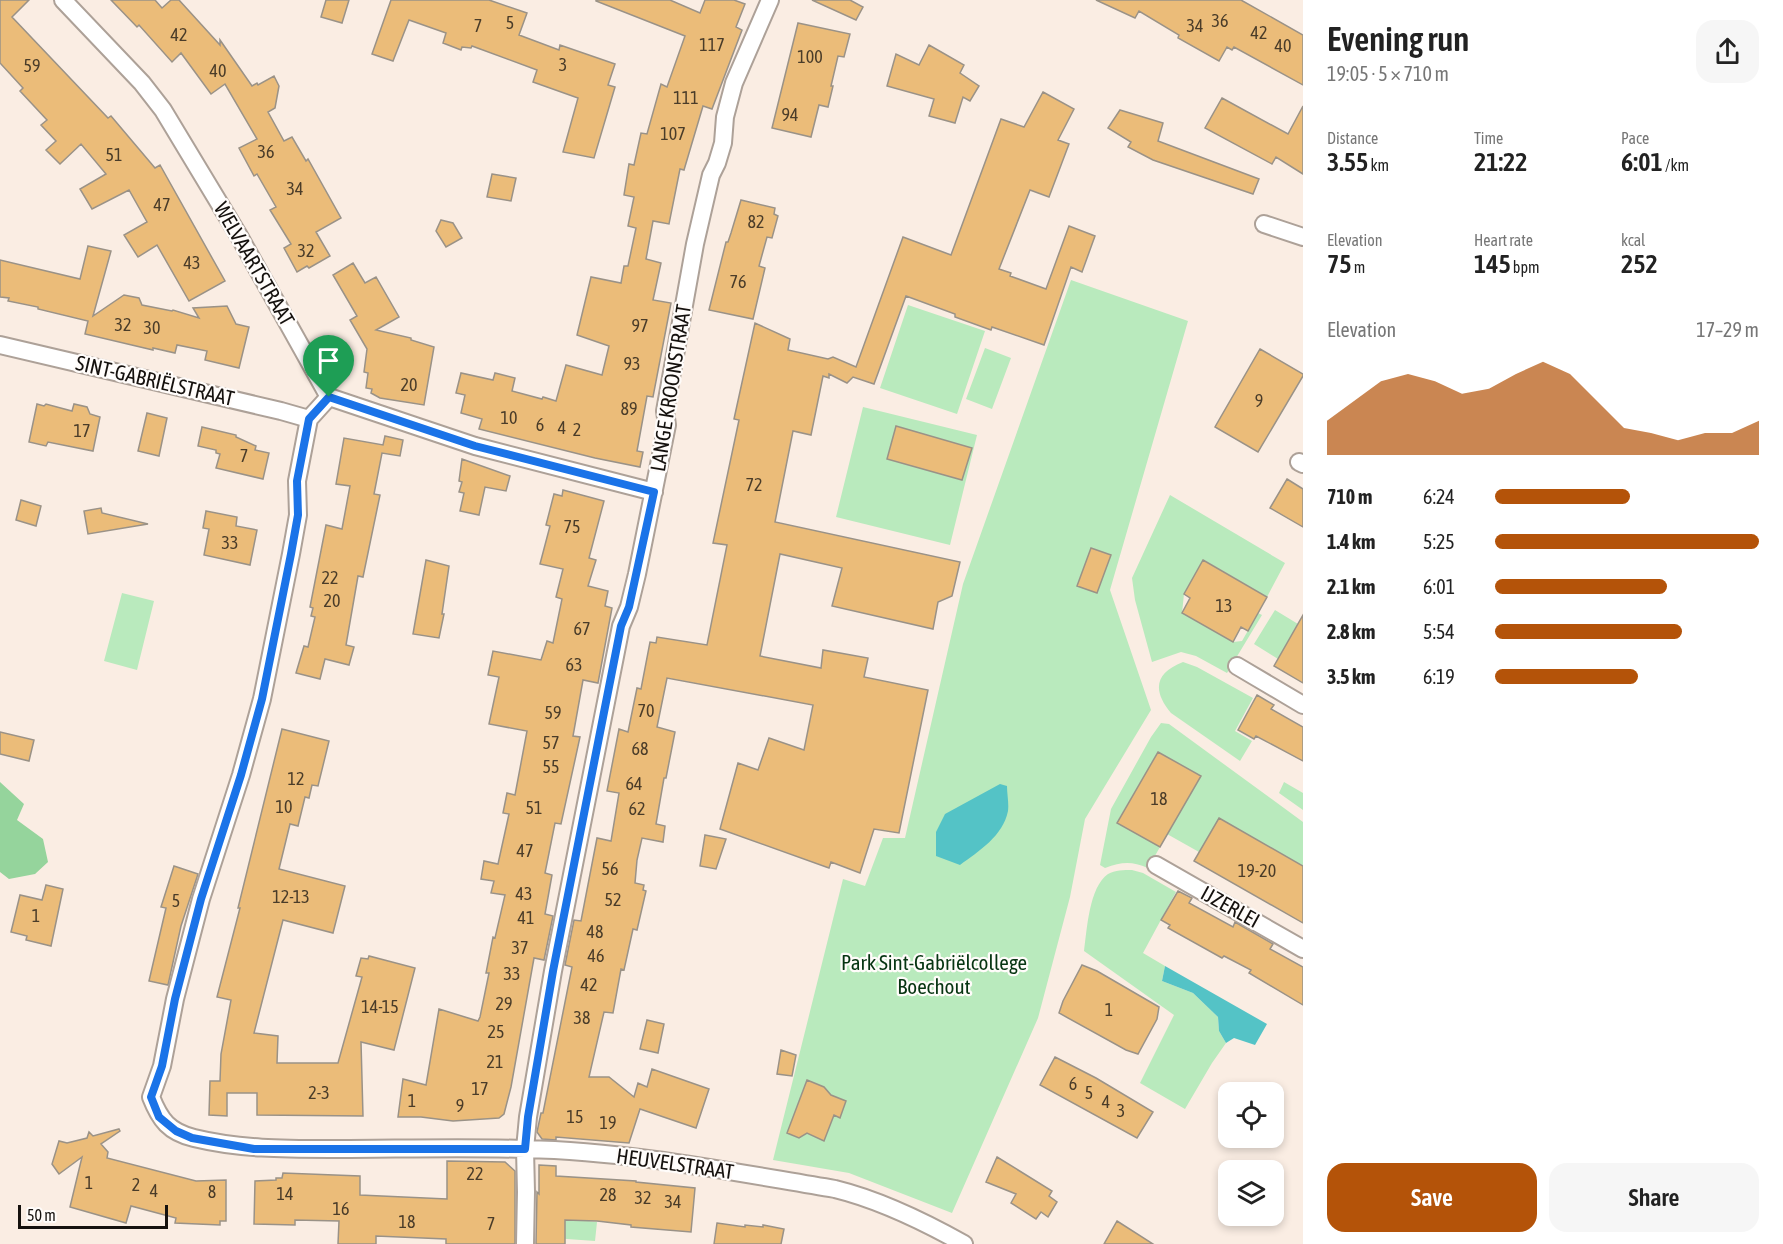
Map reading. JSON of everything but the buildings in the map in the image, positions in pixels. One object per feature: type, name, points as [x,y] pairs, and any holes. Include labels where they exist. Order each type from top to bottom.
[{"type":"street","name":"WELVAARTSTRAAT","points":[[63,0],[142,83],[163,110],[239,236],[329,397]]},
{"type":"street","name":"LANGE KROONSTRAAT","points":[[525,1244],[525,1149],[528,1117],[553,971],[621,626],[629,607],[654,492],[666,425],[665,411],[695,244],[711,175],[723,143],[725,117],[734,83],[768,1]]},
{"type":"street","points":[[1264,224],[1303,237]]},
{"type":"street","name":"SINT-GABRIËLSTRAAT","points":[[0,345],[309,419]]},
{"type":"street","points":[[309,419],[329,397],[475,446],[654,492]]},
{"type":"street","name":"HEUVELSTRAAT","points":[[309,419],[297,481],[298,515],[262,699],[241,775],[198,910],[175,999],[162,1066],[151,1097],[159,1117],[176,1131],[192,1138],[254,1149],[525,1149],[638,1157],[835,1189],[864,1196],[912,1216],[964,1244]]},
{"type":"street","points":[[1237,666],[1303,705]]},
{"type":"street","name":"IJZERLEI","points":[[1156,865],[1303,949]]},
{"type":"green space","name":"Park Sint-Gabriëlcollege Boechout","points":[[1071,280],[1188,321],[1110,590],[1151,710],[1085,819],[1070,897],[1038,1018],[952,1213],[849,1173],[773,1160],[843,879],[865,886],[883,838],[905,838],[963,584]]},
{"type":"green space","points":[[908,305],[985,331],[957,414],[880,388]]},
{"type":"green space","points":[[985,348],[1011,358],[992,409],[966,399]]},
{"type":"green space","points":[[863,407],[977,435],[950,545],[836,517]]},
{"type":"green space","points":[[1170,495],[1285,563],[1267,597],[1204,560],[1184,594],[1182,613],[1233,642],[1242,641],[1258,613],[1262,615],[1227,673],[1196,656],[1181,652],[1152,662],[1135,600],[1132,578]]},
{"type":"green space","points":[[122,593],[154,601],[137,670],[104,661]]},
{"type":"green space","points":[[1275,610],[1298,624],[1278,659],[1254,644]]},
{"type":"green space","points":[[1183,662],[1197,667],[1253,698],[1235,731],[1252,741],[1240,761],[1171,713],[1165,705],[1159,690],[1159,683],[1167,671]]},
{"type":"green space","points":[[1161,723],[1169,724],[1303,822],[1303,866],[1199,852],[1167,834],[1201,776],[1158,752],[1117,822],[1160,847],[1148,868],[1131,863],[1105,868],[1100,865],[1111,809]]},
{"type":"green space","points":[[0,782],[24,804],[17,820],[43,839],[48,862],[35,874],[9,879],[0,872]]},
{"type":"green space","points":[[1284,782],[1303,793],[1303,810],[1279,793]]},
{"type":"green space","points":[[1132,870],[1143,873],[1176,892],[1143,953],[1165,966],[1162,981],[1193,993],[1218,1017],[1219,1031],[1226,1043],[1185,1109],[1140,1083],[1174,1015],[1084,951],[1090,910],[1102,880],[1108,874],[1117,871]]},
{"type":"green space","points":[[555,1209],[579,1220],[597,1222],[595,1241],[539,1237]]},
{"type":"water","points":[[1000,784],[1007,786],[1008,811],[996,835],[960,865],[936,856],[936,832],[945,814]]},
{"type":"water","points":[[1165,966],[1267,1024],[1255,1045],[1234,1038],[1226,1043],[1219,1031],[1218,1017],[1193,993],[1162,981]]},
{"type":"route","points":[[329,397],[475,446],[654,492],[629,607],[621,626],[553,971],[528,1117],[525,1149],[254,1149],[192,1138],[176,1131],[159,1117],[151,1097],[162,1066],[175,999],[201,899],[241,775],[262,699],[298,515],[297,481],[309,419],[329,397]]}]
